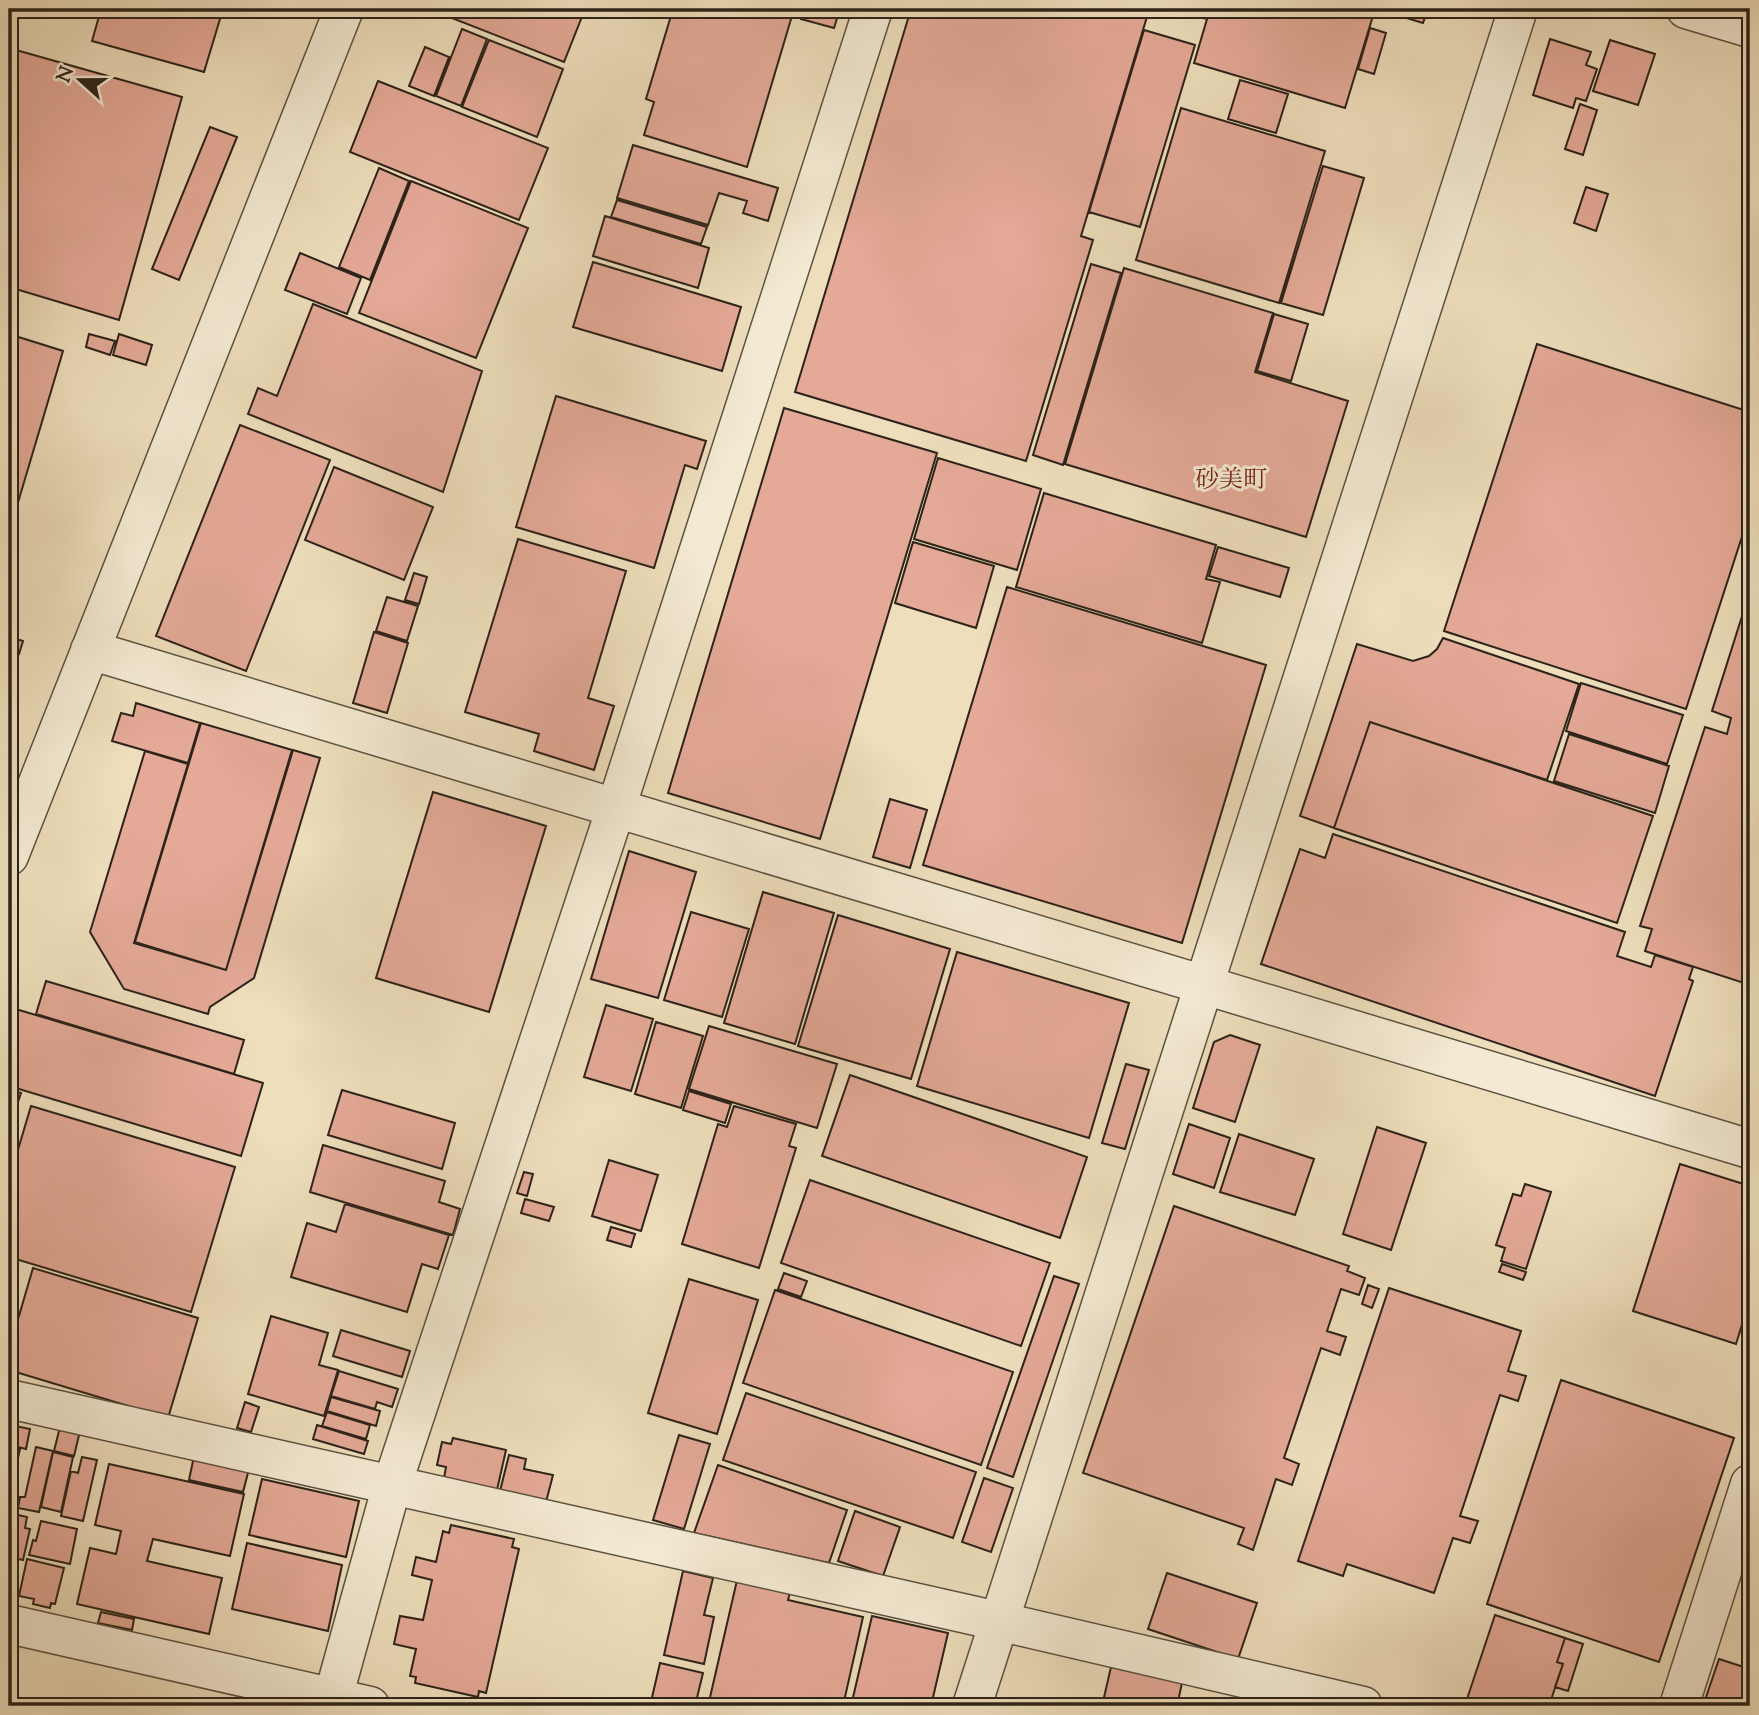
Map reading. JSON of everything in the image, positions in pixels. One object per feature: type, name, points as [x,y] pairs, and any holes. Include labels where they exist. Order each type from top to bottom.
[{"type":"street","points":[[9,856],[344,9]]},
{"type":"street","points":[[333,1698],[392,1485],[616,808],[873,9]]},
{"type":"street","points":[[972,1706],[1518,9]]},
{"type":"street","points":[[1686,9],[1750,28]]},
{"type":"street","points":[[90,650],[1750,1149]]},
{"type":"street","points":[[9,1399],[998,1621],[1363,1706]]},
{"type":"street","points":[[1679,1706],[1750,1484]]},
{"type":"street","points":[[9,1624],[370,1706]]},
{"type":"building","points":[[86,9],[223,9],[204,72],[92,41],[100,13]]},
{"type":"building","points":[[429,9],[585,9],[564,62]]},
{"type":"building","points":[[673,9],[794,9],[747,167],[644,135],[654,102],[646,99]]},
{"type":"building","points":[[804,9],[840,9],[834,28],[801,19]]},
{"type":"building","points":[[911,9],[1149,10],[1081,236],[1093,240],[1026,461],[795,392]]},
{"type":"building","points":[[1190,9],[1375,9],[1345,108],[1194,63],[1207,19],[1188,14]]},
{"type":"building","points":[[1388,9],[1428,9],[1423,23],[1387,12]]},
{"type":"building","points":[[1370,28],[1386,33],[1374,74],[1358,69]]},
{"type":"building","points":[[462,29],[487,39],[461,106],[436,96]]},
{"type":"building","points":[[1144,30],[1195,45],[1140,227],[1089,212]]},
{"type":"building","points":[[1550,39],[1591,52],[1586,65],[1597,69],[1586,101],[1576,98],[1573,108],[1533,95]]},
{"type":"building","points":[[489,40],[563,69],[537,137],[462,107]]},
{"type":"building","points":[[1610,40],[1655,54],[1638,105],[1593,91]]},
{"type":"building","points":[[425,47],[449,57],[434,96],[409,86]]},
{"type":"building","points":[[9,48],[182,97],[119,320],[9,287]]},
{"type":"building","points":[[1240,80],[1288,94],[1276,133],[1228,119]]},
{"type":"building","points":[[378,81],[548,148],[519,220],[350,152]]},
{"type":"building","points":[[1580,104],[1597,110],[1583,155],[1565,149]]},
{"type":"building","points":[[1181,108],[1325,151],[1279,303],[1136,260]]},
{"type":"building","points":[[210,127],[237,137],[179,280],[152,269]]},
{"type":"building","points":[[633,145],[778,188],[768,221],[743,213],[747,201],[719,193],[708,225],[617,198]]},
{"type":"building","points":[[1323,166],[1364,178],[1323,315],[1281,303]]},
{"type":"building","points":[[379,168],[409,181],[370,280],[339,267]]},
{"type":"building","points":[[411,181],[528,228],[476,358],[359,313]]},
{"type":"building","points":[[1586,187],[1608,194],[1596,231],[1574,223]]},
{"type":"building","points":[[617,200],[707,227],[701,244],[611,217]]},
{"type":"building","points":[[605,216],[709,248],[698,288],[593,256]]},
{"type":"building","points":[[300,253],[361,278],[347,314],[285,290]]},
{"type":"building","points":[[593,262],[741,307],[722,371],[573,327]]},
{"type":"building","points":[[1091,264],[1121,273],[1063,465],[1033,455]]},
{"type":"building","points":[[1124,268],[1273,313],[1255,372],[1348,401],[1306,537],[1065,464]]},
{"type":"building","points":[[313,304],[482,371],[443,492],[248,414],[258,388],[277,396]]},
{"type":"building","points":[[1274,314],[1308,324],[1291,381],[1257,371]]},
{"type":"building","points":[[9,334],[63,351],[11,526],[9,525]]},
{"type":"building","points":[[89,334],[115,341],[110,355],[86,347]]},
{"type":"building","points":[[119,334],[152,345],[146,365],[113,355]]},
{"type":"building","points":[[1537,344],[1750,412],[1750,512],[1686,709],[1444,631]]},
{"type":"building","points":[[556,396],[706,441],[697,469],[685,465],[654,568],[516,527]]},
{"type":"building","points":[[784,408],[937,453],[820,839],[668,793]]},
{"type":"building","points":[[240,425],[330,460],[246,671],[156,636]]},
{"type":"building","points":[[938,458],[1041,489],[1017,570],[914,539]]},
{"type":"building","points":[[334,467],[433,507],[404,580],[305,540]]},
{"type":"building","points":[[1044,493],[1216,545],[1206,579],[1220,582],[1202,643],[1016,587]]},
{"type":"building","points":[[518,539],[626,571],[588,698],[614,706],[594,770],[534,751],[539,734],[465,712]]},
{"type":"building","points":[[913,542],[994,566],[976,628],[895,603]]},
{"type":"building","points":[[1218,547],[1289,568],[1280,597],[1209,576]]},
{"type":"building","points":[[414,573],[427,577],[419,604],[405,600]]},
{"type":"building","points":[[1007,587],[1266,665],[1182,943],[923,865]]},
{"type":"building","points":[[1750,591],[1750,985],[1645,951],[1652,929],[1640,926],[1705,727],[1727,734],[1731,718],[1712,711]]},
{"type":"building","points":[[387,597],[418,606],[407,641],[376,631]]},
{"type":"building","points":[[374,632],[408,643],[387,713],[353,703]]},
{"type":"building","points":[[9,637],[23,641],[19,654],[9,651]]},
{"type":"building","points":[[1443,638],[1579,684],[1547,780],[1370,722],[1334,828],[1300,816],[1357,644],[1413,661],[1429,656]]},
{"type":"building","points":[[1581,683],[1683,715],[1667,764],[1566,731]]},
{"type":"building","points":[[136,703],[200,723],[188,763],[112,741],[121,713],[133,716]]},
{"type":"building","points":[[1370,722],[1653,816],[1617,923],[1334,828]]},
{"type":"building","points":[[201,723],[292,750],[226,970],[135,942]]},
{"type":"building","points":[[1569,734],[1669,766],[1655,813],[1554,781]]},
{"type":"building","points":[[293,750],[320,758],[254,978],[210,1007],[208,1014],[124,989],[90,932],[145,751],[188,764],[134,943],[226,970]]},
{"type":"building","points":[[433,792],[546,826],[489,1012],[376,978]]},
{"type":"building","points":[[890,799],[927,810],[910,868],[873,857]]},
{"type":"building","points":[[1333,834],[1625,932],[1617,956],[1651,967],[1655,955],[1693,967],[1689,979],[1693,981],[1655,1096],[1261,964],[1300,849],[1325,858]]},
{"type":"building","points":[[629,851],[696,872],[658,998],[591,979]]},
{"type":"building","points":[[763,892],[834,913],[795,1044],[724,1023]]},
{"type":"building","points":[[691,912],[749,929],[722,1017],[664,1000]]},
{"type":"building","points":[[838,915],[950,949],[911,1079],[798,1046]]},
{"type":"building","points":[[957,952],[1129,1003],[1089,1138],[917,1086]]},
{"type":"building","points":[[46,981],[244,1040],[234,1074],[36,1014]]},
{"type":"building","points":[[606,1005],[653,1019],[631,1091],[584,1077]]},
{"type":"building","points":[[9,1007],[263,1083],[241,1156],[9,1086]]},
{"type":"building","points":[[656,1022],[703,1036],[681,1108],[635,1094]]},
{"type":"building","points":[[709,1026],[837,1064],[817,1128],[689,1089]]},
{"type":"building","points":[[1230,1035],[1260,1045],[1235,1122],[1193,1108],[1214,1042]]},
{"type":"building","points":[[1126,1064],[1149,1070],[1125,1149],[1102,1143]]},
{"type":"building","points":[[850,1075],[1087,1157],[1060,1238],[822,1156]]},
{"type":"building","points":[[9,1090],[21,1093],[13,1117],[9,1115]]},
{"type":"building","points":[[342,1090],[455,1123],[442,1169],[328,1135]]},
{"type":"building","points":[[689,1091],[731,1104],[725,1123],[683,1110]]},
{"type":"building","points":[[31,1106],[235,1167],[191,1312],[9,1257],[9,1180]]},
{"type":"building","points":[[734,1106],[796,1124],[789,1146],[796,1148],[759,1268],[682,1244],[718,1124],[727,1127]]},
{"type":"building","points":[[1189,1124],[1230,1138],[1214,1188],[1173,1174]]},
{"type":"building","points":[[1377,1127],[1426,1143],[1391,1250],[1343,1234]]},
{"type":"building","points":[[1239,1134],[1314,1159],[1295,1215],[1220,1192]]},
{"type":"building","points":[[323,1145],[445,1181],[439,1202],[460,1209],[453,1235],[310,1192]]},
{"type":"building","points":[[609,1160],[658,1175],[641,1231],[592,1216]]},
{"type":"building","points":[[1680,1164],[1750,1186],[1750,1299],[1736,1344],[1633,1311]]},
{"type":"building","points":[[524,1172],[533,1174],[527,1196],[517,1193]]},
{"type":"building","points":[[810,1180],[1050,1263],[1021,1346],[781,1263]]},
{"type":"building","points":[[1525,1184],[1551,1192],[1526,1269],[1501,1261],[1505,1248],[1496,1245],[1513,1194],[1521,1196]]},
{"type":"building","points":[[525,1199],[554,1207],[549,1221],[521,1213]]},
{"type":"building","points":[[345,1204],[449,1235],[438,1269],[422,1264],[407,1312],[291,1277],[307,1223],[336,1232]]},
{"type":"building","points":[[1174,1206],[1349,1266],[1347,1271],[1365,1278],[1359,1295],[1341,1289],[1327,1331],[1346,1337],[1340,1355],[1321,1348],[1284,1458],[1299,1464],[1292,1485],[1276,1479],[1253,1550],[1238,1544],[1244,1528],[1083,1473]]},
{"type":"building","points":[[611,1227],[635,1234],[631,1247],[607,1240]]},
{"type":"building","points":[[1502,1264],[1526,1272],[1523,1280],[1499,1272]]},
{"type":"building","points":[[33,1268],[198,1318],[168,1418],[9,1370],[9,1350]]},
{"type":"building","points":[[784,1273],[807,1281],[801,1297],[778,1289]]},
{"type":"building","points":[[1054,1276],[1079,1284],[1013,1477],[987,1468]]},
{"type":"building","points":[[689,1279],[758,1300],[717,1434],[648,1413]]},
{"type":"building","points":[[1368,1285],[1379,1289],[1372,1308],[1362,1304]]},
{"type":"building","points":[[1389,1288],[1521,1331],[1508,1371],[1526,1376],[1518,1401],[1500,1395],[1460,1516],[1478,1521],[1470,1543],[1453,1538],[1434,1593],[1347,1564],[1343,1576],[1298,1561]]},
{"type":"building","points":[[775,1290],[1013,1372],[981,1465],[743,1383]]},
{"type":"building","points":[[271,1316],[328,1333],[319,1365],[338,1370],[324,1416],[248,1394]]},
{"type":"building","points":[[341,1330],[410,1351],[402,1377],[333,1356]]},
{"type":"building","points":[[339,1371],[398,1389],[392,1407],[377,1402],[375,1409],[331,1396]]},
{"type":"building","points":[[1561,1380],[1734,1438],[1659,1662],[1487,1604]]},
{"type":"building","points":[[746,1393],[976,1472],[953,1538],[723,1460]]},
{"type":"building","points":[[331,1397],[380,1411],[376,1426],[327,1411]]},
{"type":"building","points":[[245,1402],[259,1407],[251,1432],[237,1428]]},
{"type":"building","points":[[327,1412],[370,1425],[366,1439],[322,1426]]},
{"type":"building","points":[[9,1418],[16,1419],[15,1426],[30,1429],[26,1449],[9,1445]]},
{"type":"building","points":[[317,1425],[368,1441],[364,1454],[313,1439]]},
{"type":"building","points":[[60,1427],[80,1431],[74,1456],[54,1451]]},
{"type":"building","points":[[679,1435],[710,1444],[684,1529],[653,1520]]},
{"type":"building","points":[[453,1438],[506,1450],[497,1490],[444,1478],[446,1467],[437,1465],[442,1442],[451,1444]]},
{"type":"building","points":[[9,1446],[20,1449],[14,1476],[9,1475]]},
{"type":"building","points":[[36,1447],[53,1451],[39,1512],[18,1508],[20,1497],[25,1497]]},
{"type":"building","points":[[53,1452],[73,1457],[61,1512],[41,1507]]},
{"type":"building","points":[[509,1455],[526,1459],[524,1469],[553,1475],[546,1502],[500,1491]]},
{"type":"building","points":[[194,1456],[249,1469],[243,1492],[189,1480]]},
{"type":"building","points":[[82,1457],[97,1460],[83,1521],[61,1516],[71,1471],[78,1473]]},
{"type":"building","points":[[109,1464],[244,1494],[230,1556],[153,1539],[147,1561],[222,1578],[209,1634],[77,1604],[90,1548],[116,1554],[121,1531],[95,1525]]},
{"type":"building","points":[[718,1465],[847,1510],[829,1563],[694,1533]]},
{"type":"building","points":[[984,1478],[1013,1488],[991,1552],[962,1542]]},
{"type":"building","points":[[262,1479],[359,1501],[346,1557],[249,1535]]},
{"type":"building","points":[[855,1511],[900,1527],[883,1576],[838,1561]]},
{"type":"building","points":[[9,1513],[27,1517],[25,1528],[30,1529],[23,1560],[9,1557]]},
{"type":"building","points":[[41,1521],[77,1529],[70,1564],[29,1555]]},
{"type":"building","points":[[451,1525],[514,1539],[512,1547],[519,1549],[486,1693],[479,1691],[478,1697],[415,1683],[416,1677],[410,1676],[416,1649],[394,1644],[400,1616],[423,1620],[432,1580],[412,1575],[416,1557],[436,1562],[443,1531],[449,1533]]},
{"type":"building","points":[[247,1543],[342,1565],[328,1631],[232,1609]]},
{"type":"building","points":[[27,1559],[64,1568],[55,1604],[51,1603],[50,1608],[33,1604],[34,1599],[19,1596]]},
{"type":"building","points":[[683,1571],[713,1578],[704,1615],[714,1617],[704,1664],[664,1655]]},
{"type":"building","points":[[1167,1573],[1257,1603],[1238,1659],[1148,1629]]},
{"type":"building","points":[[738,1576],[791,1588],[788,1600],[863,1617],[843,1706],[708,1706]]},
{"type":"building","points":[[101,1612],[134,1619],[132,1630],[98,1623]]},
{"type":"building","points":[[1495,1615],[1565,1638],[1557,1662],[1563,1664],[1549,1706],[1478,1706],[1479,1703],[1467,1699]]},
{"type":"building","points":[[872,1616],[948,1633],[931,1706],[851,1706]]},
{"type":"building","points":[[1565,1638],[1583,1644],[1568,1691],[1555,1687],[1563,1664],[1557,1662]]},
{"type":"building","points":[[1719,1659],[1750,1669],[1750,1706],[1703,1706]]},
{"type":"building","points":[[660,1663],[703,1673],[695,1706],[650,1706]]},
{"type":"building","points":[[1111,1667],[1182,1683],[1177,1706],[1102,1706]]},
{"type":"district","name":"砂美町","points":[[1231,479]]}]
